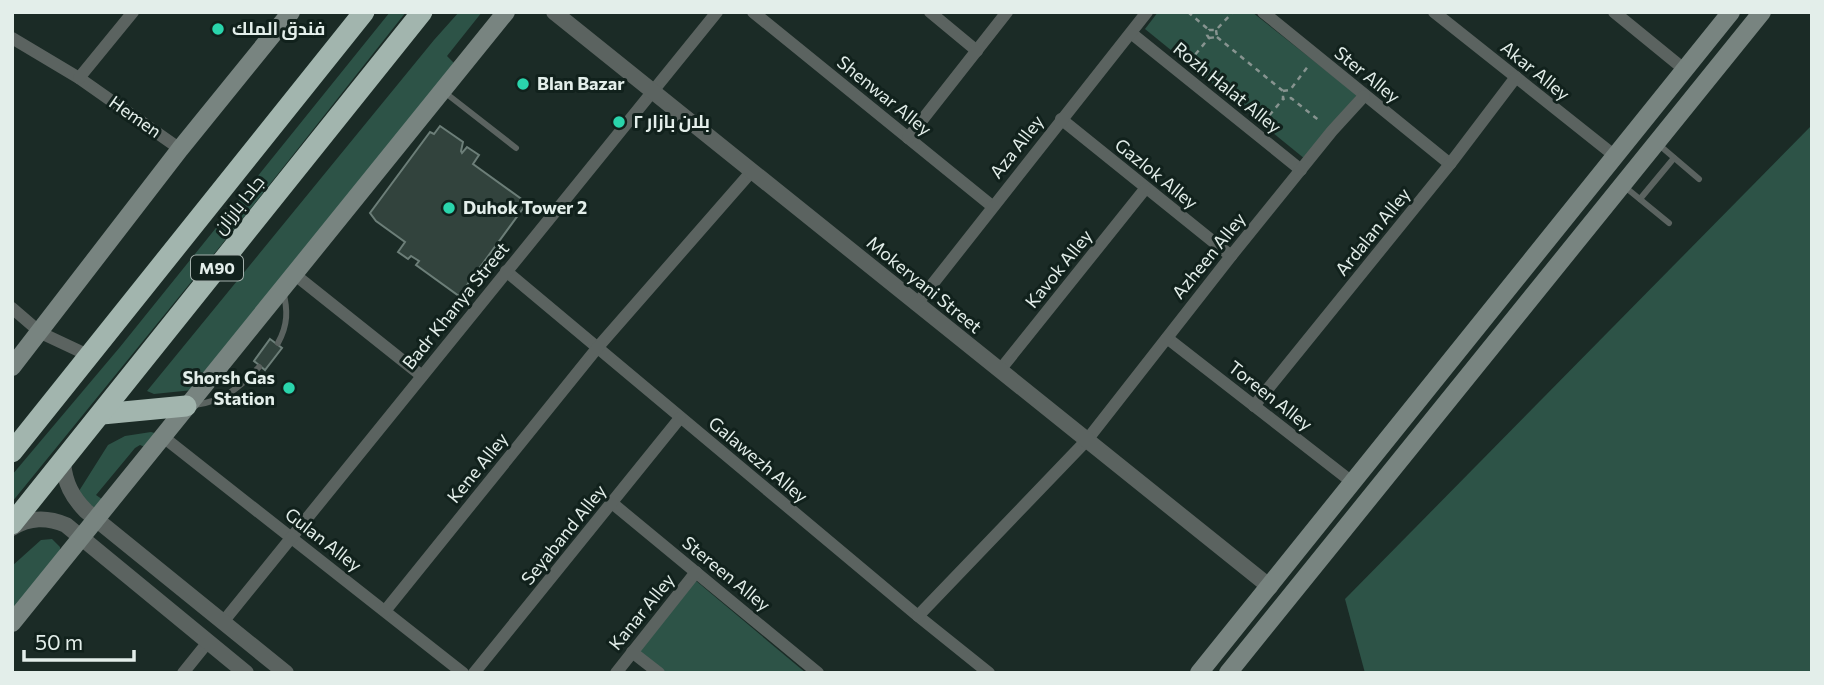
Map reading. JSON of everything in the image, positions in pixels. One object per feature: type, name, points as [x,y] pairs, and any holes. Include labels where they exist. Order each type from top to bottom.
[{"type":"highway","name":"جادا بارزان","points":[[12,452],[364,12]]},
{"type":"highway","name":"جادا بارزان","points":[[12,526],[422,12]]},
{"type":"highway","points":[[102,414],[186,406]]},
{"type":"main road","name":"Hemen","points":[[180,149],[291,12]]},
{"type":"main road","points":[[12,623],[506,12]]},
{"type":"main road","points":[[1199,673],[1731,12]]},
{"type":"main road","points":[[1228,673],[1762,12]]},
{"type":"main road","points":[[12,367],[180,149]]},
{"type":"street","points":[[79,78],[133,12]]},
{"type":"street","name":"Mokeryani Street","points":[[554,12],[1270,587]]},
{"type":"street","name":"Badr Khanya Street","points":[[223,622],[717,12]]},
{"type":"street","name":"Shenwar Alley","points":[[753,12],[992,206]]},
{"type":"street","points":[[930,12],[978,51]]},
{"type":"street","points":[[908,138],[1007,12]]},
{"type":"street","name":"Aza Alley","points":[[916,305],[1147,12]]},
{"type":"street","name":"Ster Alley","points":[[1263,12],[1450,164]]},
{"type":"street","name":"Akar Alley","points":[[1434,12],[1615,156]]},
{"type":"street","points":[[1614,12],[1685,70]]},
{"type":"street","name":"Rozh Halat Alley","points":[[1131,33],[1301,170]]},
{"type":"street","name":"Hemen","points":[[12,38],[79,78],[180,149]]},
{"type":"street","name":"Ardalan Alley","points":[[1254,406],[1450,164],[1516,77]]},
{"type":"street","name":"Azheen Alley","points":[[918,616],[1087,440],[1231,256],[1332,131],[1364,96]]},
{"type":"street","name":"Gazlok Alley","points":[[1061,119],[1231,256]]},
{"type":"street","name":"Kene Alley","points":[[385,611],[598,347],[752,171]]},
{"type":"street","name":"Kavok Alley","points":[[1000,370],[1145,189]]},
{"type":"street","name":"Galawezh Alley","points":[[506,271],[989,673]]},
{"type":"street","points":[[288,281],[422,376]]},
{"type":"street","points":[[12,308],[41,332],[90,356]]},
{"type":"street","name":"Toreen Alley","points":[[1167,338],[1352,482]]},
{"type":"street","name":"Seyaband Alley","points":[[474,673],[680,418]]},
{"type":"street","name":"Gulan Alley","points":[[162,436],[463,673]]},
{"type":"street","points":[[63,463],[67,485],[72,494],[96,519],[286,673]]},
{"type":"street","name":"Stereen Alley","points":[[612,503],[818,673]]},
{"type":"street","points":[[12,526],[29,520],[48,519],[66,525],[246,673]]},
{"type":"street","name":"Kanar Alley","points":[[616,673],[696,572]]},
{"type":"street","points":[[183,673],[223,622]]},
{"type":"street","points":[[632,652],[659,673]]},
{"type":"lane","points":[[441,90],[516,148]]},
{"type":"lane","points":[[1656,143],[1699,179]]},
{"type":"lane","points":[[1640,199],[1674,158]]},
{"type":"lane","points":[[1622,185],[1669,223]]},
{"type":"lane","points":[[278,343],[285,330],[287,318],[288,281]]},
{"type":"lane","points":[[186,406],[207,403],[226,396],[259,368]]},
{"type":"path","points":[[1188,12],[1209,30],[1216,30],[1233,12]]},
{"type":"path","points":[[1209,30],[1209,38]]},
{"type":"path","points":[[1216,30],[1217,37],[1283,91],[1290,90],[1312,62]]},
{"type":"path","points":[[1181,73],[1209,38],[1217,37]]},
{"type":"path","points":[[1290,90],[1293,95],[1291,98]]},
{"type":"path","points":[[1255,133],[1283,99],[1283,91]]},
{"type":"path","points":[[1283,99],[1291,98],[1332,131]]},
{"type":"green space","points":[[390,12],[406,12],[244,217],[12,502],[12,475],[120,347]]},
{"type":"green space","points":[[459,12],[482,12],[447,56],[456,65],[193,390],[154,394],[147,391],[434,40]]},
{"type":"green space","points":[[1158,12],[1252,12],[1357,95],[1305,159],[1145,29]]},
{"type":"green space","points":[[1812,125],[1812,673],[1365,673],[1345,599]]},
{"type":"green space","points":[[151,432],[158,434],[145,447],[140,445],[135,448],[96,495],[106,502],[94,514],[79,491],[108,445],[125,436]]},
{"type":"green space","points":[[52,539],[60,547],[60,552],[12,615],[12,566],[41,540]]},
{"type":"green space","points":[[695,580],[806,673],[664,673],[638,651]]},
{"type":"building","name":"Duhok Tower 2","points":[[440,126],[463,142],[462,153],[467,147],[479,155],[473,164],[527,203],[459,296],[416,265],[419,261],[411,256],[408,259],[398,252],[405,242],[376,221],[370,213],[430,132],[434,134]]},
{"type":"building","points":[[270,339],[282,348],[265,370],[254,361]]},
{"type":"place","name":"فندق الملك","points":[[218,29]]},
{"type":"place","name":"Blan Bazar","points":[[523,84]]},
{"type":"place","name":"بلان بازار ٢","points":[[619,122]]},
{"type":"place","name":"Duhok Tower 2","points":[[449,208]]},
{"type":"place","name":"Shorsh Gas Station","points":[[289,388]]}]
